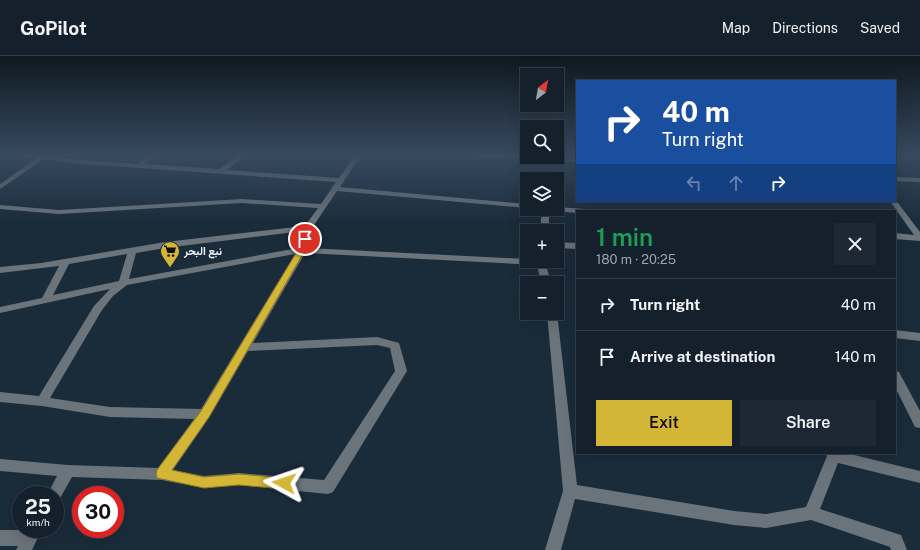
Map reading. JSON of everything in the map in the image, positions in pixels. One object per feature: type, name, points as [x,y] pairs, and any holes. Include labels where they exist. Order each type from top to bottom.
[{"type":"street","points":[[0,187],[14,177]]},
{"type":"street","points":[[296,177],[341,180]]},
{"type":"street","points":[[162,474],[205,414],[246,347],[302,250],[308,228],[343,177]]},
{"type":"street","points":[[896,179],[920,180]]},
{"type":"street","points":[[335,189],[520,205]]},
{"type":"street","points":[[0,207],[59,212],[242,201],[323,206]]},
{"type":"street","points":[[895,202],[920,238]]},
{"type":"street","points":[[564,210],[576,210]]},
{"type":"street","points":[[0,270],[65,262],[165,245],[308,228]]},
{"type":"street","points":[[896,236],[920,238]]},
{"type":"street","points":[[564,245],[576,246]]},
{"type":"street","points":[[0,310],[161,275],[302,250],[520,260]]},
{"type":"street","points":[[42,401],[98,308],[110,294],[123,284],[132,251]]},
{"type":"street","points":[[46,300],[65,262]]},
{"type":"street","points":[[553,320],[570,491],[553,550]]},
{"type":"street","points":[[896,334],[920,337]]},
{"type":"street","points":[[0,465],[68,472],[162,474],[204,482],[239,479],[328,487],[401,371],[395,346],[377,341],[246,347]]},
{"type":"street","points":[[896,377],[920,423]]},
{"type":"street","points":[[0,397],[42,401],[110,412],[205,414]]},
{"type":"street","points":[[811,513],[833,454],[920,477]]},
{"type":"street","points":[[59,486],[68,472]]},
{"type":"street","points":[[570,491],[734,518],[766,521],[811,513],[895,542],[899,550]]},
{"type":"street","points":[[0,538],[29,539]]},
{"type":"place","name":"نبع البحر","points":[[170,268]]},
{"type":"route","points":[[284,483],[239,479],[204,482],[162,474],[205,414],[246,347],[302,250],[305,239]]}]
